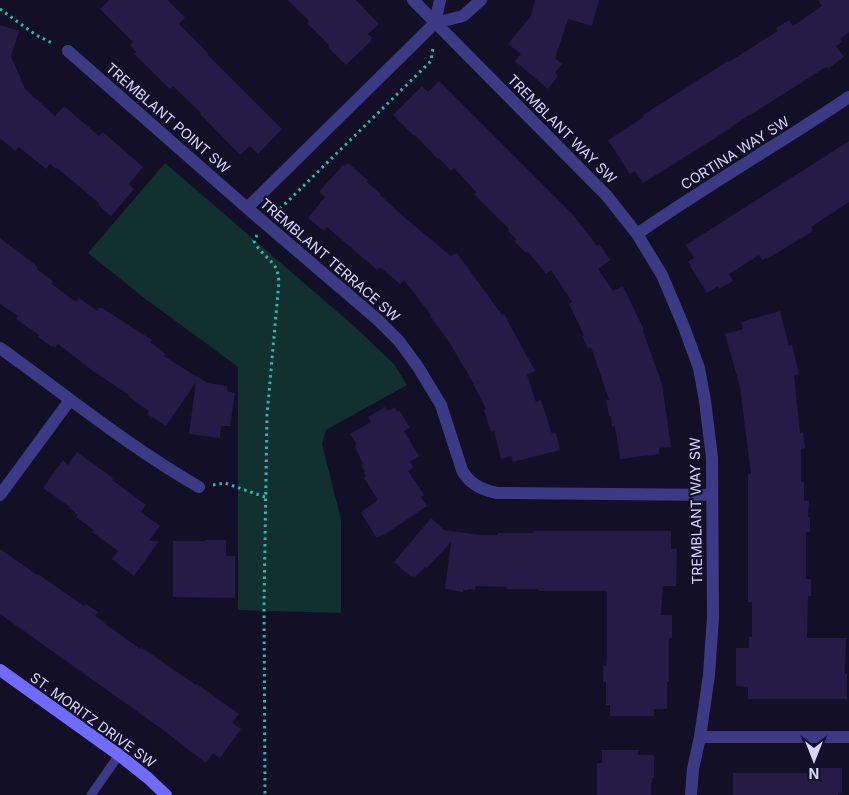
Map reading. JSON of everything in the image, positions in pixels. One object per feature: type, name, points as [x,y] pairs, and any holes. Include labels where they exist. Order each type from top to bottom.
[{"type":"street","name":"TREMBLANT WAY SW","points":[[413,0],[607,196],[637,234],[662,276],[699,368],[712,458],[713,617],[709,675],[700,737],[693,769],[691,795]]},
{"type":"street","points":[[440,0],[435,22],[463,16],[481,0]]},
{"type":"street","name":"TREMBLANT TERRACE SW","points":[[435,22],[247,208],[378,320],[399,341],[426,380],[441,406],[462,470],[473,484],[486,491],[497,493],[712,495]]},
{"type":"street","name":"TREMBLANT POINT SW","points":[[68,51],[247,208]]},
{"type":"street","name":"CORTINA WAY SW","points":[[637,234],[849,96]]},
{"type":"street","points":[[0,348],[147,454],[199,487]]},
{"type":"street","points":[[0,495],[70,400]]},
{"type":"street","name":"ST. MORITZ DRIVE SW","points":[[0,670],[119,755],[166,795]]},
{"type":"street","points":[[700,737],[849,737]]},
{"type":"lane","points":[[91,795],[119,755]]},
{"type":"path","points":[[0,10],[36,35],[68,51]]},
{"type":"path","points":[[265,795],[264,606],[267,414],[279,281],[277,270],[254,241],[264,222],[284,206],[431,61],[435,22]]},
{"type":"path","points":[[199,487],[225,483],[265,498]]},
{"type":"green space","points":[[165,163],[355,327],[394,364],[407,385],[326,430],[322,444],[341,519],[341,613],[238,610],[238,367],[143,297],[88,253]]},
{"type":"building","points":[[109,0],[168,0],[185,18],[179,24],[282,129],[258,154],[250,146],[240,155],[173,86],[170,89],[134,54],[136,52],[130,45],[133,42],[100,9]]},
{"type":"building","points":[[288,0],[356,0],[379,24],[368,34],[372,38],[370,42],[346,65],[307,23],[309,21]]},
{"type":"building","points":[[535,0],[599,0],[592,26],[568,19],[555,58],[562,64],[555,73],[558,76],[548,89],[515,61],[521,54],[508,44],[531,16]]},
{"type":"building","points":[[818,0],[849,0],[849,32],[840,39],[842,42],[836,46],[844,57],[828,69],[826,67],[643,183],[635,171],[630,174],[608,140],[644,117],[643,115],[778,31],[776,28],[789,20],[793,26],[822,6]]},
{"type":"building","points":[[0,25],[19,31],[11,56],[25,89],[55,116],[64,106],[99,136],[103,132],[143,167],[129,184],[134,189],[111,216],[98,205],[99,203],[57,168],[50,164],[46,169],[19,147],[15,151],[0,138]]},
{"type":"building","points":[[439,81],[574,216],[597,246],[599,244],[610,260],[598,269],[613,291],[623,286],[644,330],[662,384],[671,447],[659,448],[659,454],[620,459],[615,426],[612,427],[606,400],[609,400],[591,347],[588,349],[582,336],[584,335],[569,304],[572,302],[551,270],[546,274],[528,252],[526,253],[514,241],[516,239],[508,231],[509,229],[474,194],[476,192],[454,168],[451,171],[393,115],[422,86],[428,92]]},
{"type":"building","points":[[849,141],[849,202],[811,227],[813,231],[767,259],[762,260],[759,255],[729,274],[733,281],[719,289],[718,286],[707,293],[688,262],[694,258],[686,245]]},
{"type":"building","points":[[348,163],[368,180],[367,182],[404,217],[451,256],[457,253],[502,315],[504,314],[535,371],[527,375],[536,402],[541,400],[552,434],[556,433],[560,450],[513,462],[511,456],[501,459],[494,431],[491,432],[484,410],[486,409],[465,368],[431,315],[404,280],[400,284],[380,267],[377,270],[327,227],[324,231],[308,218],[325,197],[319,192],[343,165],[345,166]]},
{"type":"building","points":[[0,238],[38,267],[37,269],[53,281],[52,284],[76,302],[79,298],[97,311],[99,308],[102,308],[152,340],[150,342],[166,354],[164,356],[208,383],[227,386],[227,391],[235,393],[230,426],[221,426],[220,438],[189,434],[196,382],[166,426],[147,414],[149,411],[129,395],[93,371],[58,344],[55,348],[52,347],[16,319],[18,316],[0,304]]},
{"type":"building","points":[[780,311],[789,346],[792,345],[799,374],[794,375],[800,433],[803,432],[805,448],[801,449],[801,482],[804,482],[804,501],[809,501],[808,517],[810,517],[810,532],[806,532],[806,579],[811,579],[811,596],[808,596],[807,638],[846,638],[845,674],[847,674],[847,699],[748,699],[748,687],[736,686],[736,648],[749,648],[749,637],[752,637],[752,602],[748,602],[748,474],[751,474],[740,387],[725,334],[743,329],[741,322]]},
{"type":"building","points":[[385,407],[388,411],[395,407],[397,412],[399,410],[410,428],[404,431],[419,456],[410,462],[413,468],[408,471],[424,495],[421,497],[427,506],[377,538],[361,513],[378,500],[364,478],[366,476],[361,465],[363,464],[355,447],[356,443],[350,434],[371,422],[368,417]]},
{"type":"building","points":[[77,452],[146,505],[141,512],[160,526],[149,541],[159,541],[134,576],[112,559],[118,551],[92,532],[94,530],[76,517],[78,515],[70,507],[43,488],[63,460],[68,465]]},
{"type":"building","points":[[431,518],[444,530],[481,535],[533,533],[533,531],[671,531],[671,549],[677,549],[676,586],[663,586],[661,615],[672,615],[672,638],[669,638],[667,709],[654,709],[654,716],[610,716],[610,705],[606,705],[606,682],[603,682],[603,666],[606,666],[607,651],[607,591],[539,591],[539,589],[507,589],[507,587],[476,586],[475,590],[468,589],[463,590],[463,592],[445,589],[451,542],[427,568],[425,567],[415,577],[411,577],[394,562]]},
{"type":"building","points":[[226,540],[226,556],[235,556],[235,598],[173,597],[173,541]]},
{"type":"building","points":[[0,549],[84,606],[86,604],[98,612],[95,616],[104,623],[239,714],[232,723],[241,729],[220,758],[213,753],[206,763],[159,727],[0,614]]},
{"type":"building","points":[[602,750],[638,750],[638,755],[654,755],[654,778],[652,778],[651,782],[651,795],[597,795],[597,763],[602,763]]},
{"type":"building","points":[[818,768],[842,768],[842,793],[838,793],[838,795],[733,795],[733,773],[818,773]]}]
